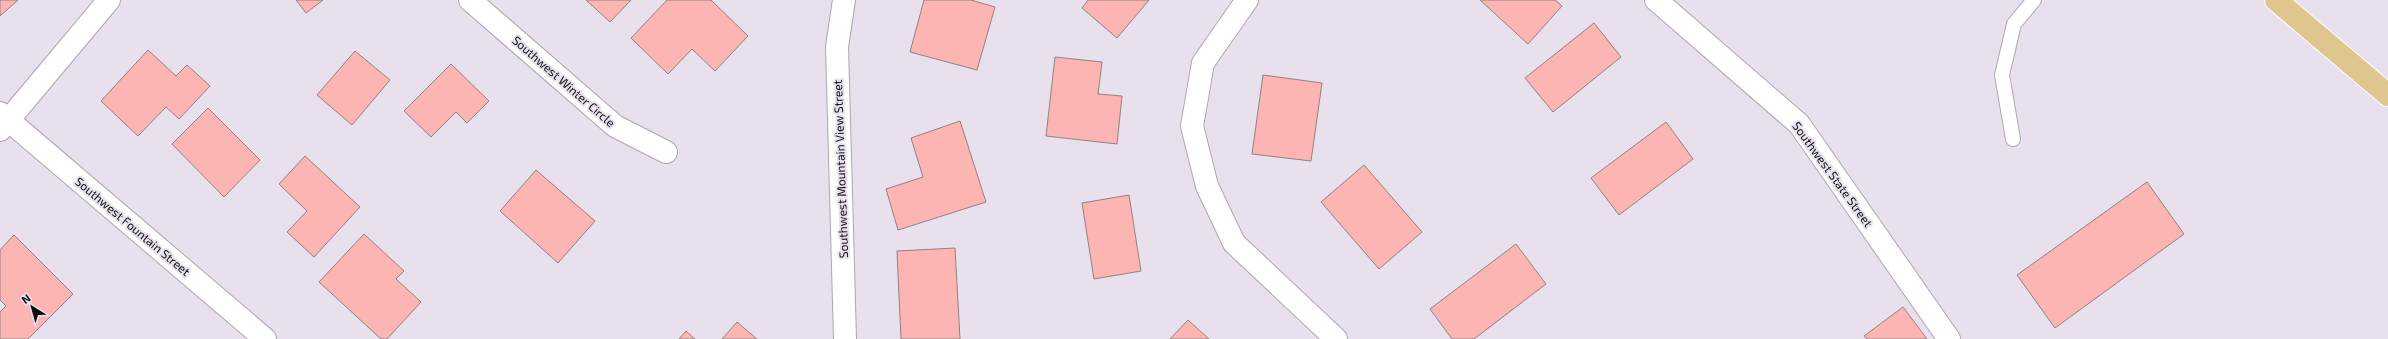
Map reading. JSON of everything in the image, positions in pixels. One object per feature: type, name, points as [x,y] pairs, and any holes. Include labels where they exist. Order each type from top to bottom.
[{"type":"main road","points":[[2276,0],[2388,95]]},
{"type":"street","points":[[3,121],[109,0]]},
{"type":"street","name":"Southwest Winter Circle","points":[[470,0],[615,126],[666,152]]},
{"type":"street","name":"Southwest Mountain View Street","points":[[844,0],[836,47],[845,339]]},
{"type":"street","points":[[1246,0],[1203,63],[1192,126],[1207,186],[1234,243],[1336,339]]},
{"type":"street","name":"Southwest State Street","points":[[1656,0],[1800,124],[1949,339]]},
{"type":"street","name":"Southwest Fountain Street","points":[[3,121],[265,339]]},
{"type":"lane","points":[[2013,139],[2002,75],[2014,24],[2034,0]]},
{"type":"building","points":[[0,0],[18,0],[0,16]]},
{"type":"building","points":[[296,0],[323,0],[306,13]]},
{"type":"building","points":[[586,0],[631,0],[610,22]]},
{"type":"building","points":[[667,0],[711,0],[748,36],[715,71],[692,49],[668,74],[631,38]]},
{"type":"building","points":[[924,0],[971,0],[995,7],[977,70],[910,52]]},
{"type":"building","points":[[1088,0],[1149,0],[1117,38],[1082,8]]},
{"type":"building","points":[[1480,0],[1555,0],[1562,6],[1528,44]]},
{"type":"building","points":[[1594,23],[1621,57],[1553,112],[1525,78]]},
{"type":"building","points":[[148,50],[176,76],[187,65],[210,86],[179,119],[166,107],[138,136],[101,101]]},
{"type":"building","points":[[355,51],[390,80],[352,125],[317,95]]},
{"type":"building","points":[[1055,57],[1102,62],[1098,94],[1122,96],[1117,144],[1046,136]]},
{"type":"building","points":[[451,64],[489,101],[467,123],[456,112],[431,137],[404,111]]},
{"type":"building","points":[[1263,75],[1322,83],[1311,161],[1252,154]]},
{"type":"building","points":[[208,108],[260,160],[224,197],[172,144]]},
{"type":"building","points":[[960,121],[986,202],[898,230],[886,189],[923,177],[911,138]]},
{"type":"building","points":[[1666,122],[1693,159],[1619,215],[1591,178]]},
{"type":"building","points":[[305,156],[360,207],[314,257],[287,232],[307,211],[279,184]]},
{"type":"building","points":[[1364,165],[1422,232],[1379,269],[1321,202]]},
{"type":"building","points":[[536,170],[595,221],[558,263],[500,211]]},
{"type":"building","points":[[2147,182],[2184,234],[2055,328],[2017,275]]},
{"type":"building","points":[[1129,195],[1141,271],[1094,279],[1082,203]]},
{"type":"building","points":[[364,234],[404,271],[396,279],[421,302],[387,339],[381,339],[319,282]]},
{"type":"building","points":[[14,235],[73,294],[28,339],[0,339],[0,312],[6,306],[0,300],[0,250]]},
{"type":"building","points":[[1516,244],[1546,284],[1474,339],[1452,339],[1430,309]]},
{"type":"building","points":[[955,248],[960,339],[901,339],[897,251]]},
{"type":"building","points":[[1903,307],[1927,339],[1867,339],[1864,336]]},
{"type":"building","points":[[1188,320],[1209,339],[1170,339]]},
{"type":"building","points":[[737,322],[757,339],[722,339]]},
{"type":"building","points":[[686,331],[695,339],[679,339]]}]
